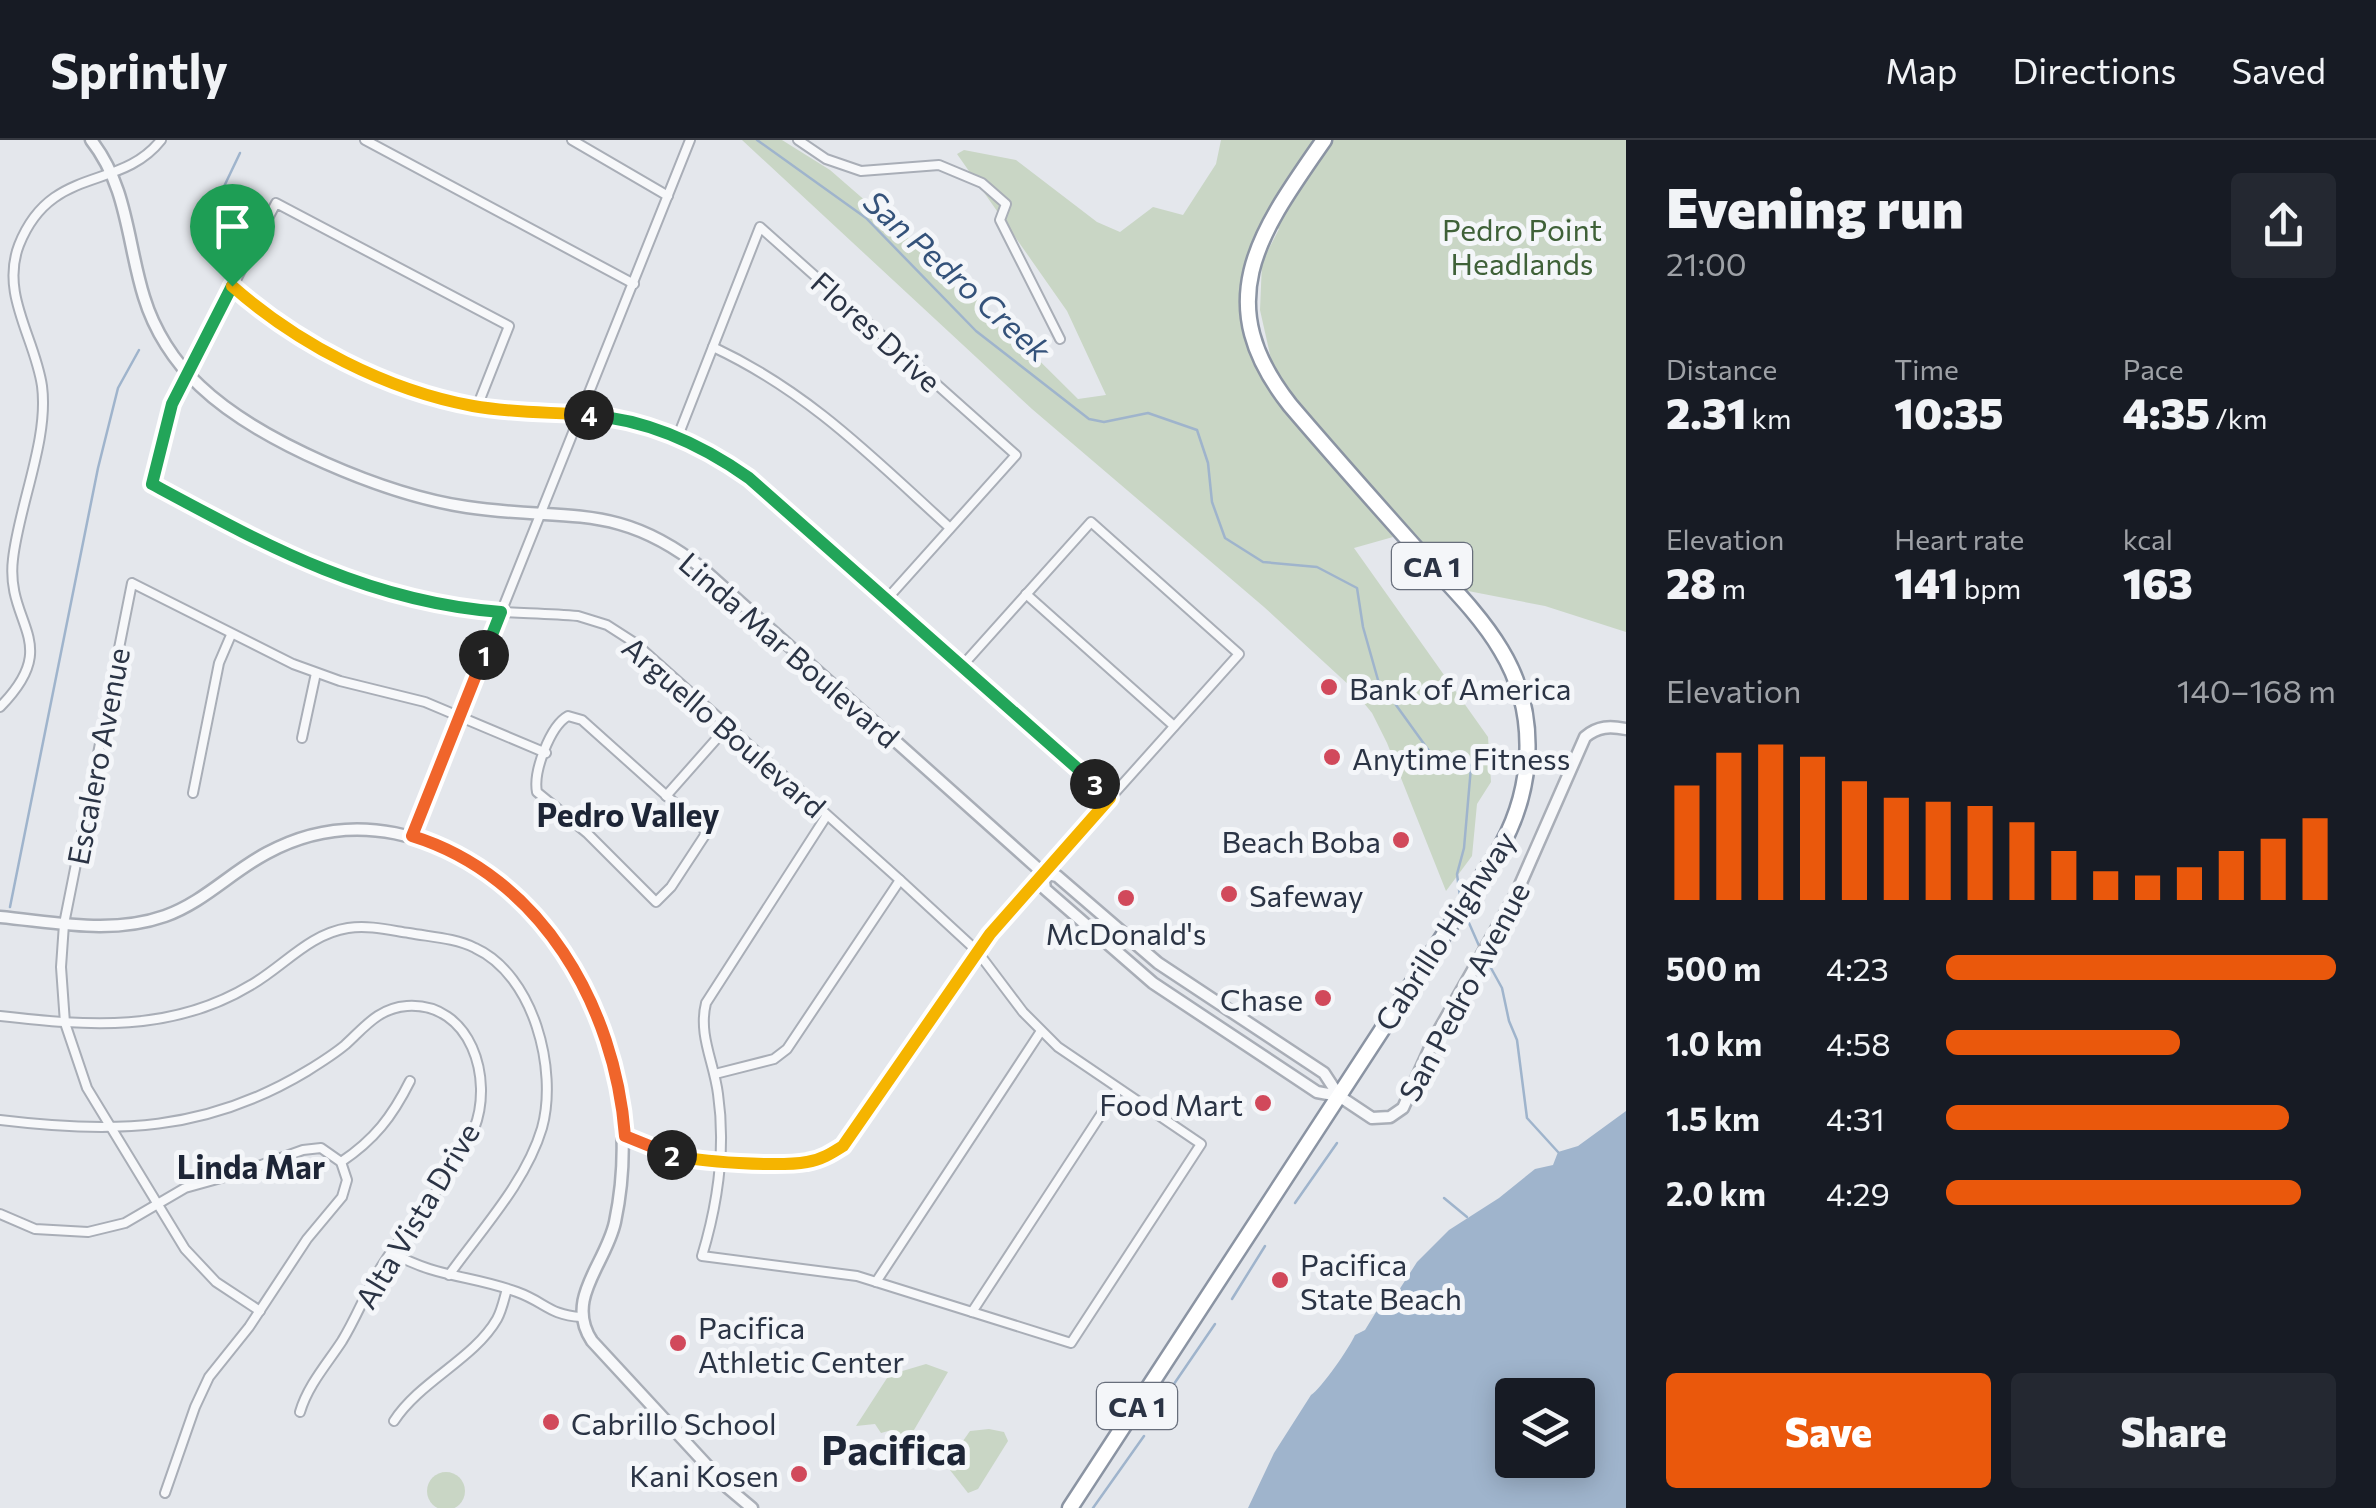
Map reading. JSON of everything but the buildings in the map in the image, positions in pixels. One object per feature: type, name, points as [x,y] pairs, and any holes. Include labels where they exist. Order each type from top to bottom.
[{"type":"highway","name":"Cabrillo Highway","points":[[1071,1508],[1487,869],[1513,822],[1526,773],[1524,712],[1508,661],[1475,615],[1286,400],[1266,368],[1251,327],[1249,282],[1260,239],[1324,140]]},
{"type":"street","name":"Linda Mar Boulevard","points":[[91,140],[122,198],[150,313],[187,372],[212,396],[239,416],[362,479],[444,503],[486,510],[589,515],[658,538],[689,558],[1043,873],[1057,876],[1175,975],[1324,1073],[1339,1096]]},
{"type":"street","points":[[0,707],[21,685],[30,658],[12,562],[42,401],[39,372],[16,297],[15,259],[27,229],[49,202],[70,186],[141,160],[161,140]]},
{"type":"street","points":[[365,140],[634,284]]},
{"type":"street","points":[[388,153],[395,140]]},
{"type":"street","points":[[572,140],[668,196]]},
{"type":"street","points":[[412,836],[690,140]]},
{"type":"street","points":[[798,140],[826,158],[861,171],[939,165],[982,183],[1002,200],[1006,208],[1000,220],[1060,339]]},
{"type":"street","points":[[187,372],[276,202],[509,326],[477,407]]},
{"type":"street","name":"Flores Drive","points":[[678,436],[760,227],[1016,455],[886,600]]},
{"type":"street","points":[[232,286],[285,328],[423,394],[477,407],[628,421],[678,436],[723,460],[749,478],[1110,798]]},
{"type":"street","points":[[1030,307],[1041,302]]},
{"type":"street","points":[[713,347],[776,380],[814,406],[950,528]]},
{"type":"street","name":"Arguello Boulevard","points":[[187,372],[168,414],[152,484],[337,577],[422,602],[578,616],[608,625],[634,643],[977,951],[1041,1031],[1117,1090],[1201,1144],[1071,1344],[972,1312]]},
{"type":"street","points":[[625,1136],[680,1157],[720,1160],[809,1162],[843,1146],[977,951],[1239,654],[1091,522],[962,666]]},
{"type":"street","points":[[0,559],[12,562]]},
{"type":"street","name":"Escalero Avenue","points":[[260,1311],[206,1272],[156,1204],[86,1088],[64,1023],[64,924],[132,583],[231,636],[316,673],[425,702],[546,753]]},
{"type":"street","points":[[1026,594],[1174,726]]},
{"type":"street","points":[[192,793],[219,663],[231,636]]},
{"type":"street","points":[[302,738],[316,673]]},
{"type":"street","points":[[576,717],[707,832],[671,887],[656,902],[587,833],[538,792],[536,776],[546,753],[561,720],[576,717]]},
{"type":"street","name":"San Pedro Avenue","points":[[1339,1096],[1372,1118],[1384,1119],[1398,1113],[1408,1100],[1425,1056],[1516,894],[1585,737],[1607,726],[1626,730]]},
{"type":"street","points":[[666,796],[728,727]]},
{"type":"street","points":[[826,815],[706,1003],[703,1034],[715,1074],[720,1160],[716,1198],[702,1256],[833,1271],[972,1312],[1117,1090]]},
{"type":"street","points":[[0,917],[124,926],[164,916],[203,898],[266,854],[313,835],[364,829],[412,836],[443,847],[486,873],[526,907],[562,947],[589,998],[609,1050],[625,1136],[615,1222],[606,1251],[583,1294],[582,1318],[592,1341],[752,1508]]},
{"type":"street","name":"Linda Mar Boulevard","points":[[1043,873],[1046,889],[1153,984],[1315,1091],[1339,1096]]},
{"type":"street","points":[[715,1074],[774,1059],[787,1049],[900,880]]},
{"type":"street","points":[[0,1016],[120,1025],[195,1011],[250,986],[309,943],[343,929],[378,928],[450,940],[487,954],[516,984],[539,1034],[548,1073],[546,1112],[527,1163],[448,1276]]},
{"type":"street","name":"Alta Vista Drive","points":[[0,1120],[110,1130],[189,1119],[258,1096],[324,1060],[372,1019],[394,1008],[418,1006],[440,1013],[459,1026],[472,1046],[480,1081],[478,1118],[459,1156],[391,1252],[344,1336],[310,1386],[300,1412]]},
{"type":"street","points":[[876,1282],[1041,1031]]},
{"type":"street","points":[[341,1162],[386,1124],[410,1082]]},
{"type":"street","points":[[0,1214],[35,1229],[88,1232],[125,1223],[186,1188],[302,1150],[320,1148],[341,1162],[347,1180],[342,1197],[307,1239],[260,1311],[219,1363],[202,1392],[165,1494]]},
{"type":"street","points":[[391,1252],[420,1268],[507,1289],[558,1315],[582,1318]]},
{"type":"street","points":[[394,1420],[408,1402],[490,1329],[507,1289]]},
{"type":"green space","points":[[742,140],[782,140],[830,170],[967,289],[1078,399],[1106,395],[1067,311],[957,154],[964,150],[1016,160],[1097,222],[1120,232],[1153,207],[1183,215],[1216,164],[1221,140],[1316,140],[1258,227],[1242,305],[1257,365],[1316,446],[1393,537],[1354,548],[1488,737],[1491,782],[1477,804],[1472,856],[1446,891],[1387,743],[1372,713],[1350,686],[1264,607],[1032,409]]},
{"type":"green space","name":"Pedro Point Headlands","points":[[1323,140],[1626,140],[1626,632],[1545,606],[1463,590],[1329,442],[1273,368],[1260,310],[1262,262],[1279,229],[1267,222]]},
{"type":"green space","points":[[926,1364],[948,1372],[904,1447],[902,1437],[892,1430],[881,1433],[875,1424],[856,1426],[889,1375]]},
{"type":"green space","points":[[970,1431],[1004,1432],[1008,1441],[978,1489],[968,1493],[946,1465]]},
{"type":"green space","points":[[439,1474],[453,1474],[463,1484],[463,1498],[453,1508],[439,1508],[429,1498],[429,1484]]},
{"type":"water","points":[[1626,1111],[1626,1508],[1248,1508],[1274,1453],[1311,1395],[1355,1335],[1365,1330],[1376,1312],[1392,1301],[1417,1262],[1449,1230],[1535,1169],[1553,1165],[1558,1152],[1578,1146]]},
{"type":"waterway","name":"San Pedro Creek","points":[[757,140],[866,218],[976,331],[1089,419],[1104,422],[1148,413],[1197,430],[1208,463],[1212,502],[1225,538],[1263,562],[1317,567],[1357,588],[1378,680],[1432,755],[1448,760],[1465,757],[1471,767],[1464,848],[1457,874],[1460,897]]},
{"type":"waterway","points":[[208,220],[240,153]]},
{"type":"waterway","points":[[10,907],[98,468],[118,388],[139,350]]},
{"type":"waterway","name":"San Pedro Creek","points":[[1465,914],[1480,948]]},
{"type":"waterway","name":"San Pedro Creek","points":[[1486,959],[1502,988],[1517,1040],[1527,1118],[1558,1152]]},
{"type":"waterway","points":[[1295,1203],[1337,1143]]},
{"type":"waterway","points":[[1444,1198],[1467,1217]]},
{"type":"waterway","points":[[1232,1299],[1265,1246]]},
{"type":"waterway","points":[[1163,1400],[1215,1324]]},
{"type":"waterway","points":[[1093,1508],[1144,1436]]},
{"type":"place","name":"Bank of America","points":[[1329,687]]},
{"type":"place","name":"Anytime Fitness","points":[[1332,757]]},
{"type":"place","name":"Beach Boba","points":[[1401,840]]},
{"type":"place","name":"Safeway","points":[[1229,894]]},
{"type":"place","name":"McDonald's","points":[[1126,898]]},
{"type":"place","name":"Chase","points":[[1323,998]]},
{"type":"place","name":"Food Mart","points":[[1263,1103]]},
{"type":"place","name":"Pacifica State Beach","points":[[1280,1280]]},
{"type":"place","name":"Pacifica Athletic Center","points":[[678,1343]]},
{"type":"place","name":"Cabrillo School","points":[[551,1422]]},
{"type":"place","name":"Kani Kosen","points":[[799,1474]]},
{"type":"district","name":"Pedro Valley","points":[[628,814]]},
{"type":"district","name":"Linda Mar","points":[[251,1166]]},
{"type":"district","name":"Pacifica","points":[[894,1448]]},
{"type":"route","points":[[232,286],[285,328],[423,394],[477,407],[628,421],[678,436],[723,460],[772,497],[1110,798],[990,934],[843,1146],[828,1156],[794,1164],[680,1157],[625,1136],[621,1102],[603,1032],[562,947],[526,907],[486,873],[443,847],[412,836],[501,612],[422,602],[337,577],[152,484],[172,404],[232,286]]}]
